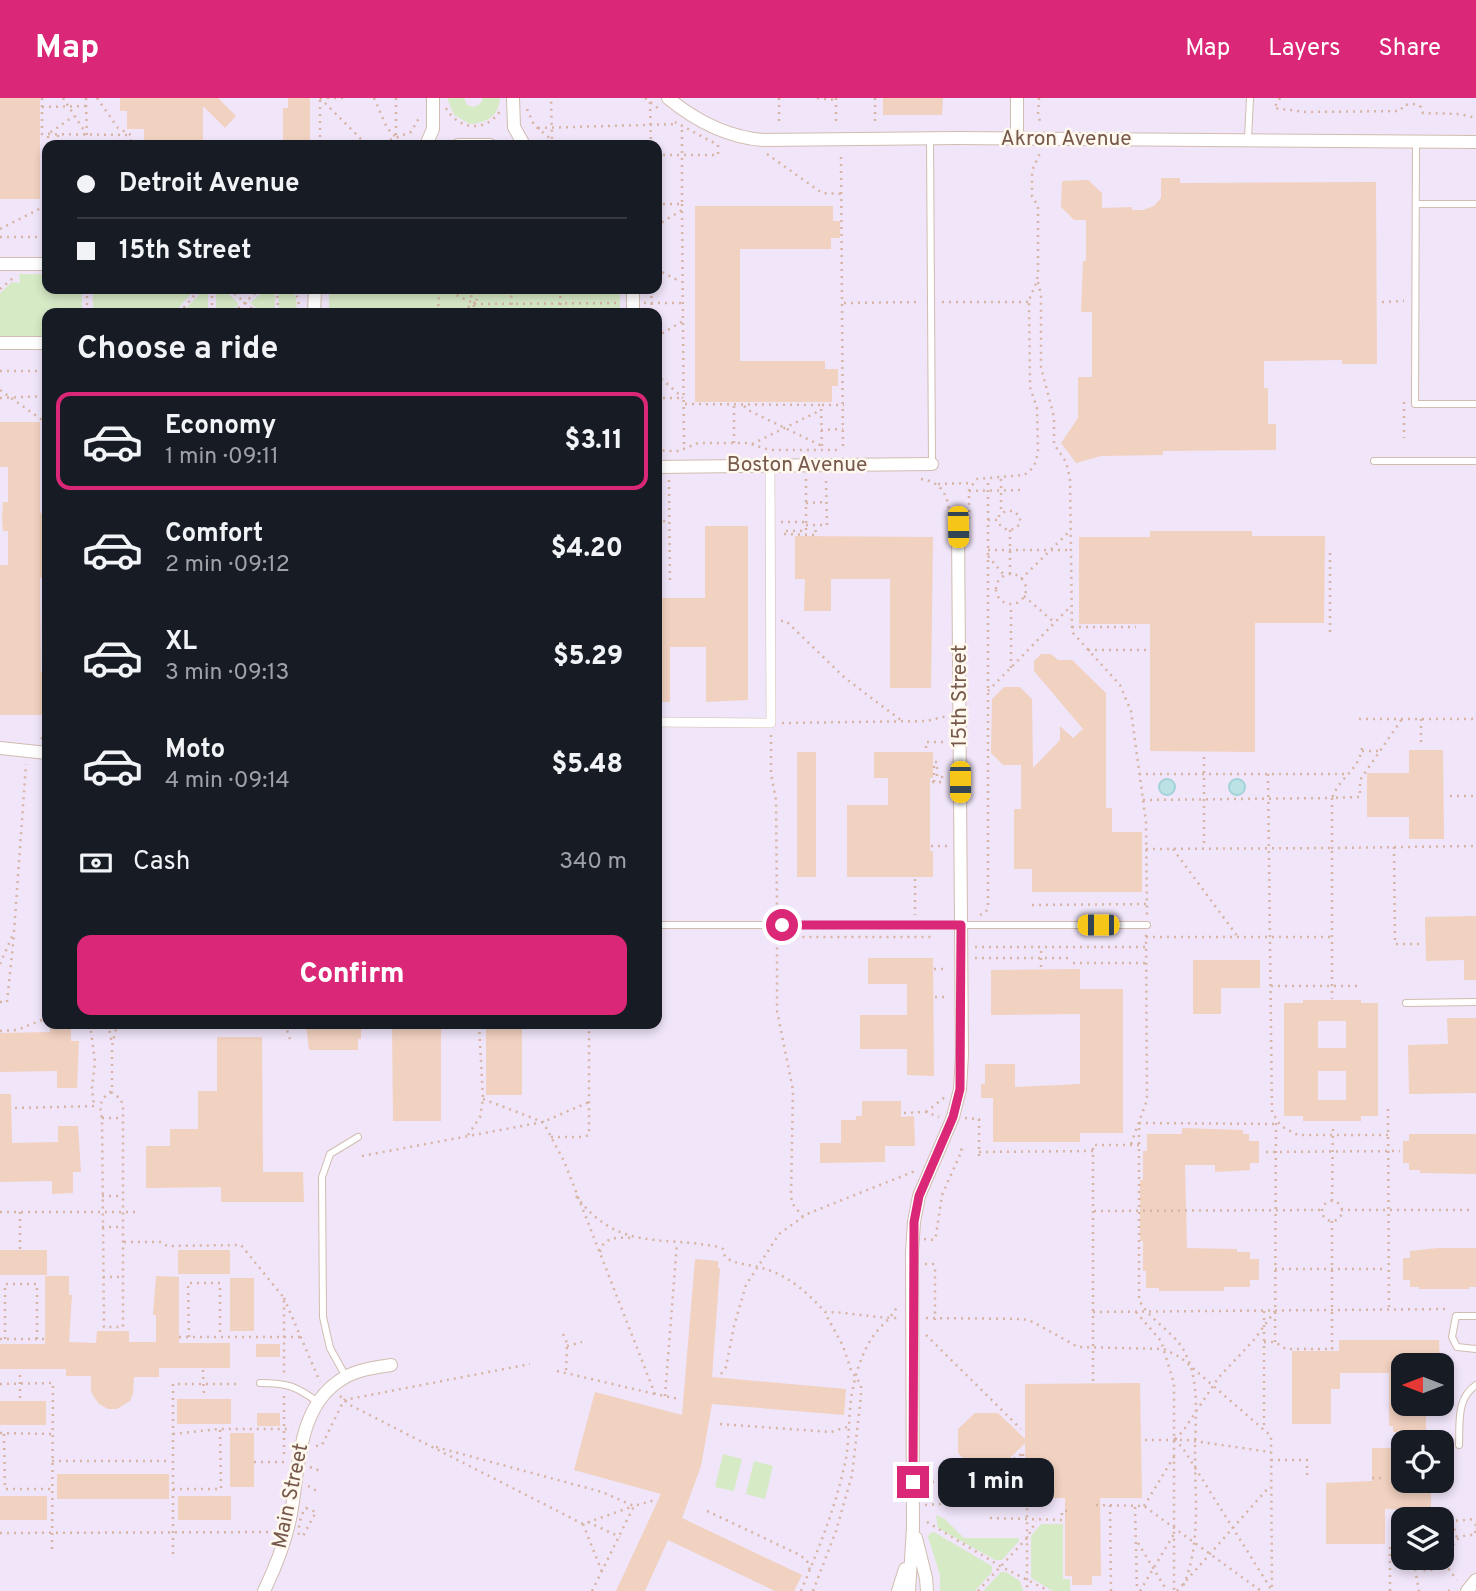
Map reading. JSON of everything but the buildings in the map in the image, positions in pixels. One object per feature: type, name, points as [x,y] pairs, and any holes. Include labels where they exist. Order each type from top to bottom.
[{"type":"street","name":"Akron Avenue","points":[[668,98],[716,129],[747,138],[1476,142]]},
{"type":"street","points":[[1017,98],[1017,138]]},
{"type":"street","points":[[428,140],[439,101]]},
{"type":"street","points":[[514,102],[514,127],[521,140]]},
{"type":"street","points":[[0,264],[42,264]]},
{"type":"street","points":[[0,343],[42,343]]},
{"type":"street","name":"Boston Avenue","points":[[662,466],[932,464]]},
{"type":"street","points":[[662,722],[771,723],[770,465]]},
{"type":"street","name":"15th Street","points":[[909,1591],[913,1528],[914,1222],[919,1196],[953,1117],[960,1089],[961,925],[954,526]]},
{"type":"street","points":[[0,748],[42,752]]},
{"type":"street","name":"Main Street","points":[[264,1591],[285,1543],[303,1440],[319,1403],[330,1389],[346,1377],[371,1368],[391,1365]]},
{"type":"street","points":[[898,1591],[905,1573],[913,1528]]},
{"type":"street","name":"15th Street","points":[[913,1528],[927,1591]]},
{"type":"street","points":[[1467,1591],[1476,1580]]},
{"type":"lane","points":[[1248,139],[1250,98]]},
{"type":"lane","points":[[930,138],[932,464]]},
{"type":"lane","points":[[1416,140],[1415,404],[1476,404]]},
{"type":"lane","points":[[1416,205],[1476,204]]},
{"type":"lane","points":[[1374,461],[1476,461]]},
{"type":"lane","points":[[662,925],[1147,925]]},
{"type":"lane","points":[[1406,1003],[1476,1002]]},
{"type":"lane","points":[[346,1377],[330,1348],[323,1317],[321,1177],[330,1154],[358,1137]]},
{"type":"lane","points":[[1476,1316],[1456,1316],[1452,1337],[1457,1347],[1476,1349]]},
{"type":"lane","points":[[260,1383],[295,1386],[319,1403]]},
{"type":"lane","points":[[1459,1445],[1463,1399],[1467,1391],[1476,1385]]},
{"type":"path","points":[[42,98],[42,134],[131,135]]},
{"type":"path","points":[[63,98],[87,135]]},
{"type":"path","points":[[86,98],[87,140]]},
{"type":"path","points":[[97,98],[118,128],[131,135]]},
{"type":"path","points":[[320,98],[345,98]]},
{"type":"path","points":[[320,98],[322,140]]},
{"type":"path","points":[[320,98],[362,140]]},
{"type":"path","points":[[374,98],[387,128],[398,140]]},
{"type":"path","points":[[396,98],[396,137]]},
{"type":"path","points":[[551,98],[552,140]]},
{"type":"path","points":[[779,98],[779,126]]},
{"type":"path","points":[[817,98],[836,99],[836,126]]},
{"type":"path","points":[[875,98],[875,125]]},
{"type":"path","points":[[1038,98],[1041,125]]},
{"type":"path","points":[[1280,98],[1274,108],[1306,112],[1400,111],[1404,105],[1412,104],[1418,105],[1423,113],[1458,114],[1476,118]]},
{"type":"path","points":[[1412,98],[1412,104]]},
{"type":"path","points":[[439,101],[453,118],[472,127],[492,120],[514,102],[552,140]]},
{"type":"path","points":[[650,102],[650,140]]},
{"type":"path","points":[[42,107],[86,106]]},
{"type":"path","points":[[389,140],[411,131],[421,114]]},
{"type":"path","points":[[48,134],[75,115]]},
{"type":"path","points":[[538,128],[680,126],[684,449]]},
{"type":"path","points":[[48,134],[48,140]]},
{"type":"path","points":[[58,135],[59,140]]},
{"type":"path","points":[[131,135],[131,140]]},
{"type":"path","points":[[662,155],[718,155],[718,145]]},
{"type":"path","points":[[767,154],[822,193],[842,194]]},
{"type":"path","points":[[841,157],[844,405],[842,465]]},
{"type":"path","points":[[662,204],[682,204]]},
{"type":"path","points":[[0,229],[42,208]]},
{"type":"path","points":[[662,222],[682,210]]},
{"type":"path","points":[[0,237],[42,237]]},
{"type":"path","points":[[662,272],[683,282]]},
{"type":"path","points":[[1037,281],[1041,295],[1041,367],[1054,417],[1054,444],[1066,462],[1070,478],[1073,633],[1120,685],[1131,711],[1143,800],[1147,904],[1147,1100],[1131,1144]]},
{"type":"path","points":[[183,308],[196,294]]},
{"type":"path","points":[[234,294],[250,308]]},
{"type":"path","points":[[238,308],[254,294]]},
{"type":"path","points":[[453,294],[475,304]]},
{"type":"path","points":[[470,294],[477,308]]},
{"type":"path","points":[[473,308],[480,294]]},
{"type":"path","points":[[510,294],[512,308]]},
{"type":"path","points":[[559,294],[560,308]]},
{"type":"path","points":[[651,294],[652,308]]},
{"type":"path","points":[[1382,302],[1404,301]]},
{"type":"path","points":[[466,308],[475,304],[512,303],[633,308],[652,303],[683,303]]},
{"type":"path","points":[[662,333],[683,321]]},
{"type":"path","points":[[0,371],[42,372]]},
{"type":"path","points":[[662,379],[683,398]]},
{"type":"path","points":[[0,390],[42,420]]},
{"type":"path","points":[[0,398],[42,396]]},
{"type":"path","points":[[662,398],[683,398]]},
{"type":"path","points":[[1404,401],[1404,438]]},
{"type":"path","points":[[683,404],[844,405]]},
{"type":"path","points":[[734,405],[734,443]]},
{"type":"path","points":[[742,405],[822,448]]},
{"type":"path","points":[[821,405],[822,448]]},
{"type":"path","points":[[752,444],[821,410]]},
{"type":"path","points":[[821,430],[843,429]]},
{"type":"path","points":[[662,450],[684,449],[698,443],[734,443],[752,444],[770,450],[843,450]]},
{"type":"path","points":[[662,464],[668,451]]},
{"type":"path","points":[[662,473],[669,521],[670,585]]},
{"type":"path","points":[[1001,477],[999,520],[1000,525],[1010,530]]},
{"type":"path","points":[[976,917],[986,912],[988,905],[988,478]]},
{"type":"path","points":[[806,479],[806,531],[784,531],[784,534],[816,535],[815,525]]},
{"type":"path","points":[[770,522],[827,525],[826,479]]},
{"type":"path","points":[[912,479],[924,479],[938,484],[973,483]]},
{"type":"path","points":[[938,484],[945,493],[954,526]]},
{"type":"path","points":[[969,491],[1025,491]]},
{"type":"path","points":[[806,503],[827,502]]},
{"type":"path","points":[[1001,514],[1006,510],[1014,511],[1020,517],[1020,524],[1010,530]]},
{"type":"path","points":[[988,520],[999,520]]},
{"type":"path","points":[[1020,520],[1025,520]]},
{"type":"path","points":[[662,521],[669,521]]},
{"type":"path","points":[[1021,579],[1072,529]]},
{"type":"path","points":[[1010,530],[1010,575]]},
{"type":"path","points":[[988,550],[1072,550]]},
{"type":"path","points":[[1330,552],[1330,637]]},
{"type":"path","points":[[988,555],[1004,575]]},
{"type":"path","points":[[1004,575],[1016,575],[1021,579],[1025,583],[1024,596],[1016,604],[1005,604],[996,596],[996,584],[1004,575]]},
{"type":"path","points":[[1024,596],[1055,623]]},
{"type":"path","points":[[1011,604],[1011,668]]},
{"type":"path","points":[[988,691],[1072,605]]},
{"type":"path","points":[[770,621],[786,621],[845,678],[902,721]]},
{"type":"path","points":[[1072,628],[1136,628]]},
{"type":"path","points":[[1088,650],[1146,650]]},
{"type":"path","points":[[787,915],[777,908],[776,800],[771,774],[771,723],[927,721],[950,714]]},
{"type":"path","points":[[1359,719],[1476,719]]},
{"type":"path","points":[[1143,800],[1360,797],[1360,780],[1402,719]]},
{"type":"path","points":[[1421,719],[1421,744]]},
{"type":"path","points":[[926,748],[926,742],[950,742]]},
{"type":"path","points":[[1332,999],[1332,797],[1335,789],[1358,763],[1362,749],[1380,751]]},
{"type":"path","points":[[1203,757],[1203,849]]},
{"type":"path","points":[[0,1002],[7,1002],[26,761]]},
{"type":"path","points":[[934,762],[937,762],[937,778],[942,778],[942,782],[933,782],[934,762]]},
{"type":"path","points":[[1139,774],[1347,774]]},
{"type":"path","points":[[1268,774],[1270,1104],[1276,1123],[1275,1342]]},
{"type":"path","points":[[1450,796],[1476,796]]},
{"type":"path","points":[[932,846],[950,846]]},
{"type":"path","points":[[1146,849],[1476,846]]},
{"type":"path","points":[[1394,848],[1395,943],[1423,944]]},
{"type":"path","points":[[1173,849],[1238,937]]},
{"type":"path","points":[[915,879],[915,915]]},
{"type":"path","points":[[1032,905],[1147,904]]},
{"type":"path","points":[[0,964],[14,932]]},
{"type":"path","points":[[803,1217],[792,1203],[791,1195],[793,1090],[777,1011],[777,940],[784,937],[935,937]]},
{"type":"path","points":[[1146,937],[1332,937]]},
{"type":"path","points":[[974,947],[1146,947]]},
{"type":"path","points":[[1041,947],[1041,967]]},
{"type":"path","points":[[1073,947],[1073,965],[1146,963]]},
{"type":"path","points":[[971,958],[1073,958]]},
{"type":"path","points":[[934,969],[951,969],[951,978]]},
{"type":"path","points":[[1270,986],[1359,986]]},
{"type":"path","points":[[935,997],[951,997]]},
{"type":"path","points":[[0,1031],[17,1030],[42,1020]]},
{"type":"path","points":[[91,1029],[95,1062],[92,1088],[102,1118],[104,1327],[123,1327],[122,1118],[121,1099],[111,1092]]},
{"type":"path","points":[[109,1029],[112,1046],[111,1092]]},
{"type":"path","points":[[112,1046],[116,1029]]},
{"type":"path","points":[[287,1029],[290,1039]]},
{"type":"path","points":[[467,1136],[480,1117],[483,1099],[479,1029]]},
{"type":"path","points":[[551,1137],[583,1138],[589,1135],[589,1029]]},
{"type":"path","points":[[97,1106],[111,1092]]},
{"type":"path","points":[[926,1112],[936,1106],[948,1092],[948,1101]]},
{"type":"path","points":[[483,1099],[543,1122],[564,1161],[655,1394]]},
{"type":"path","points":[[362,1156],[543,1122],[589,1102]]},
{"type":"path","points":[[15,1108],[97,1106]]},
{"type":"path","points":[[1388,1109],[1389,1310]]},
{"type":"path","points":[[939,1126],[945,1110]]},
{"type":"path","points":[[904,1113],[926,1112],[942,1118]]},
{"type":"path","points":[[102,1118],[122,1118]]},
{"type":"path","points":[[964,1118],[979,1119],[979,1161]]},
{"type":"path","points":[[1139,1124],[1276,1123],[1298,1135],[1388,1135]]},
{"type":"path","points":[[1139,1124],[1139,1300],[1145,1312],[1171,1333],[1185,1351],[1193,1376],[1194,1542],[1189,1574],[1183,1586]]},
{"type":"path","points":[[1332,1201],[1333,1124]]},
{"type":"path","points":[[1093,1381],[1093,1145],[1144,1144]]},
{"type":"path","points":[[924,1239],[934,1240],[936,1236],[942,1195],[962,1150],[953,1146]]},
{"type":"path","points":[[979,1152],[1093,1151]]},
{"type":"path","points":[[1266,1152],[1400,1151]]},
{"type":"path","points":[[721,1374],[726,1367],[746,1285],[779,1234],[803,1217],[919,1169],[915,1178]]},
{"type":"path","points":[[932,1191],[942,1195]]},
{"type":"path","points":[[102,1196],[122,1196]]},
{"type":"path","points":[[1332,1201],[1339,1204],[1341,1210],[1339,1217],[1332,1220],[1325,1218],[1322,1210],[1325,1203],[1332,1201]]},
{"type":"path","points":[[1093,1211],[1322,1210]]},
{"type":"path","points":[[1341,1210],[1471,1210]]},
{"type":"path","points":[[0,1212],[136,1212]]},
{"type":"path","points":[[20,1212],[20,1249]]},
{"type":"path","points":[[1264,1342],[1275,1342],[1286,1349],[1332,1349],[1332,1220]]},
{"type":"path","points":[[102,1227],[122,1227]]},
{"type":"path","points":[[600,1256],[600,1248],[607,1241],[618,1237],[634,1238]]},
{"type":"path","points":[[123,1242],[161,1242],[167,1246],[240,1245],[284,1297],[318,1381],[350,1405],[583,1524],[602,1572]]},
{"type":"path","points":[[665,1396],[677,1243]]},
{"type":"path","points":[[924,1264],[933,1265],[935,1268],[935,1320]]},
{"type":"path","points":[[1275,1269],[1389,1269]]},
{"type":"path","points":[[103,1278],[123,1278]]},
{"type":"path","points":[[189,1338],[188,1283],[220,1283],[220,1338]]},
{"type":"path","points":[[37,1339],[37,1284],[5,1284],[2,1339],[37,1339],[46,1339]]},
{"type":"path","points":[[254,1462],[285,1460],[284,1297]]},
{"type":"path","points":[[853,1387],[871,1338],[889,1318],[899,1300]]},
{"type":"path","points":[[1093,1312],[1456,1309]]},
{"type":"path","points":[[1264,1311],[1264,1430]]},
{"type":"path","points":[[1175,1439],[1219,1377],[1275,1311]]},
{"type":"path","points":[[801,1591],[822,1542],[839,1489],[850,1426],[853,1387],[851,1370],[843,1346],[825,1312]]},
{"type":"path","points":[[1136,1312],[1161,1341],[1171,1370],[1175,1399],[1176,1591]]},
{"type":"path","points":[[563,1334],[567,1346],[566,1374]]},
{"type":"path","points":[[924,1334],[1021,1429]]},
{"type":"path","points":[[179,1338],[301,1337]]},
{"type":"path","points":[[567,1346],[582,1342]]},
{"type":"path","points":[[344,1400],[530,1364]]},
{"type":"path","points":[[204,1370],[204,1396]]},
{"type":"path","points":[[813,1591],[836,1531],[852,1475],[861,1385],[851,1370]]},
{"type":"path","points":[[20,1371],[20,1398]]},
{"type":"path","points":[[556,1371],[679,1399]]},
{"type":"path","points":[[0,1384],[53,1383],[52,1554]]},
{"type":"path","points":[[173,1555],[173,1384],[240,1384]]},
{"type":"path","points":[[303,1440],[321,1447],[344,1400]]},
{"type":"path","points":[[720,1424],[831,1432],[850,1426]]},
{"type":"path","points":[[173,1434],[220,1429],[295,1429]]},
{"type":"path","points":[[173,1489],[221,1489],[220,1429]]},
{"type":"path","points":[[52,1434],[2,1434],[5,1489],[52,1489]]},
{"type":"path","points":[[1271,1436],[1272,1590]]},
{"type":"path","points":[[1175,1439],[1272,1590]]},
{"type":"path","points":[[1145,1440],[1175,1439],[1271,1452]]},
{"type":"path","points":[[429,1446],[602,1492],[634,1506]]},
{"type":"path","points":[[925,1482],[990,1482],[1017,1456],[1023,1454],[1023,1500],[1027,1504],[1027,1591]]},
{"type":"path","points":[[1144,1506],[1175,1455]]},
{"type":"path","points":[[1271,1460],[1307,1460],[1307,1479]]},
{"type":"path","points":[[52,1461],[173,1461]]},
{"type":"path","points":[[308,1469],[311,1466],[323,1472]]},
{"type":"path","points":[[1373,1478],[1381,1478]]},
{"type":"path","points":[[307,1483],[319,1492]]},
{"type":"path","points":[[1176,1591],[1211,1555],[1271,1484]]},
{"type":"path","points":[[925,1505],[940,1504],[953,1490],[1023,1490]]},
{"type":"path","points":[[583,1524],[655,1500]]},
{"type":"path","points":[[1096,1505],[1144,1506],[1261,1591]]},
{"type":"path","points":[[1110,1505],[1111,1591]]},
{"type":"path","points":[[592,1591],[634,1506]]},
{"type":"path","points":[[1135,1506],[1139,1591]]},
{"type":"path","points":[[307,1508],[316,1513],[303,1536],[299,1534],[303,1510],[307,1508]]},
{"type":"path","points":[[707,1511],[800,1555],[807,1561],[810,1570]]},
{"type":"path","points":[[990,1518],[1062,1520],[1062,1511],[1070,1511]]},
{"type":"path","points":[[926,1521],[1000,1566],[1049,1591]]},
{"type":"path","points":[[978,1591],[1027,1538],[1036,1521]]},
{"type":"path","points":[[1454,1522],[1476,1521],[1476,1536],[1461,1536],[1454,1544]]},
{"type":"path","points":[[588,1522],[620,1537]]},
{"type":"path","points":[[1454,1529],[1457,1539]]},
{"type":"path","points":[[1139,1591],[1175,1531]]},
{"type":"path","points":[[0,1533],[274,1532]]},
{"type":"path","points":[[1136,1541],[1167,1591]]},
{"type":"path","points":[[1390,1591],[1391,1549]]},
{"type":"path","points":[[1415,1570],[1419,1591]]},
{"type":"path","points":[[1450,1570],[1457,1580]]},
{"type":"shaded area","points":[[0,98],[1476,98],[1476,1591],[0,1591]]},
{"type":"green space","points":[[447,98],[464,98],[467,105],[474,107],[480,104],[483,98],[500,98],[495,114],[482,122],[470,124],[454,115]]},
{"type":"green space","points":[[19,274],[42,274],[42,294],[82,294],[82,308],[42,308],[42,336],[0,337],[0,293],[12,282],[20,283]]},
{"type":"green space","points":[[93,294],[191,294],[178,308],[93,308]]},
{"type":"green space","points":[[199,294],[208,294],[208,308],[187,308]]},
{"type":"green space","points":[[216,294],[228,294],[239,304],[235,308],[216,308]]},
{"type":"green space","points":[[260,294],[275,294],[275,308],[256,308],[250,303]]},
{"type":"green space","points":[[278,294],[294,294],[296,308],[279,308]]},
{"type":"green space","points":[[329,294],[620,294],[620,308],[329,308]]},
{"type":"green space","points":[[723,1454],[742,1459],[734,1491],[715,1487]]},
{"type":"green space","points":[[754,1461],[773,1466],[765,1499],[746,1494]]},
{"type":"green space","points":[[936,1515],[945,1519],[964,1538],[1019,1538],[1019,1541],[1002,1560],[995,1560],[938,1528]]},
{"type":"green space","points":[[1041,1524],[1063,1524],[1063,1579],[1070,1579],[1070,1591],[1053,1591],[1031,1578],[1031,1536]]},
{"type":"green space","points":[[934,1532],[992,1566],[992,1572],[975,1591],[940,1591],[940,1575],[928,1537]]},
{"type":"green space","points":[[1001,1572],[1006,1572],[1020,1581],[1023,1591],[983,1591]]},
{"type":"water","points":[[1167,779],[1173,781],[1173,793],[1167,795],[1161,793],[1159,787],[1161,781]]},
{"type":"water","points":[[1234,779],[1240,779],[1245,787],[1243,793],[1234,795],[1229,790],[1229,784]]},
{"type":"route","points":[[782,925],[961,925],[960,1089],[953,1117],[919,1196],[914,1222],[913,1482]]}]
